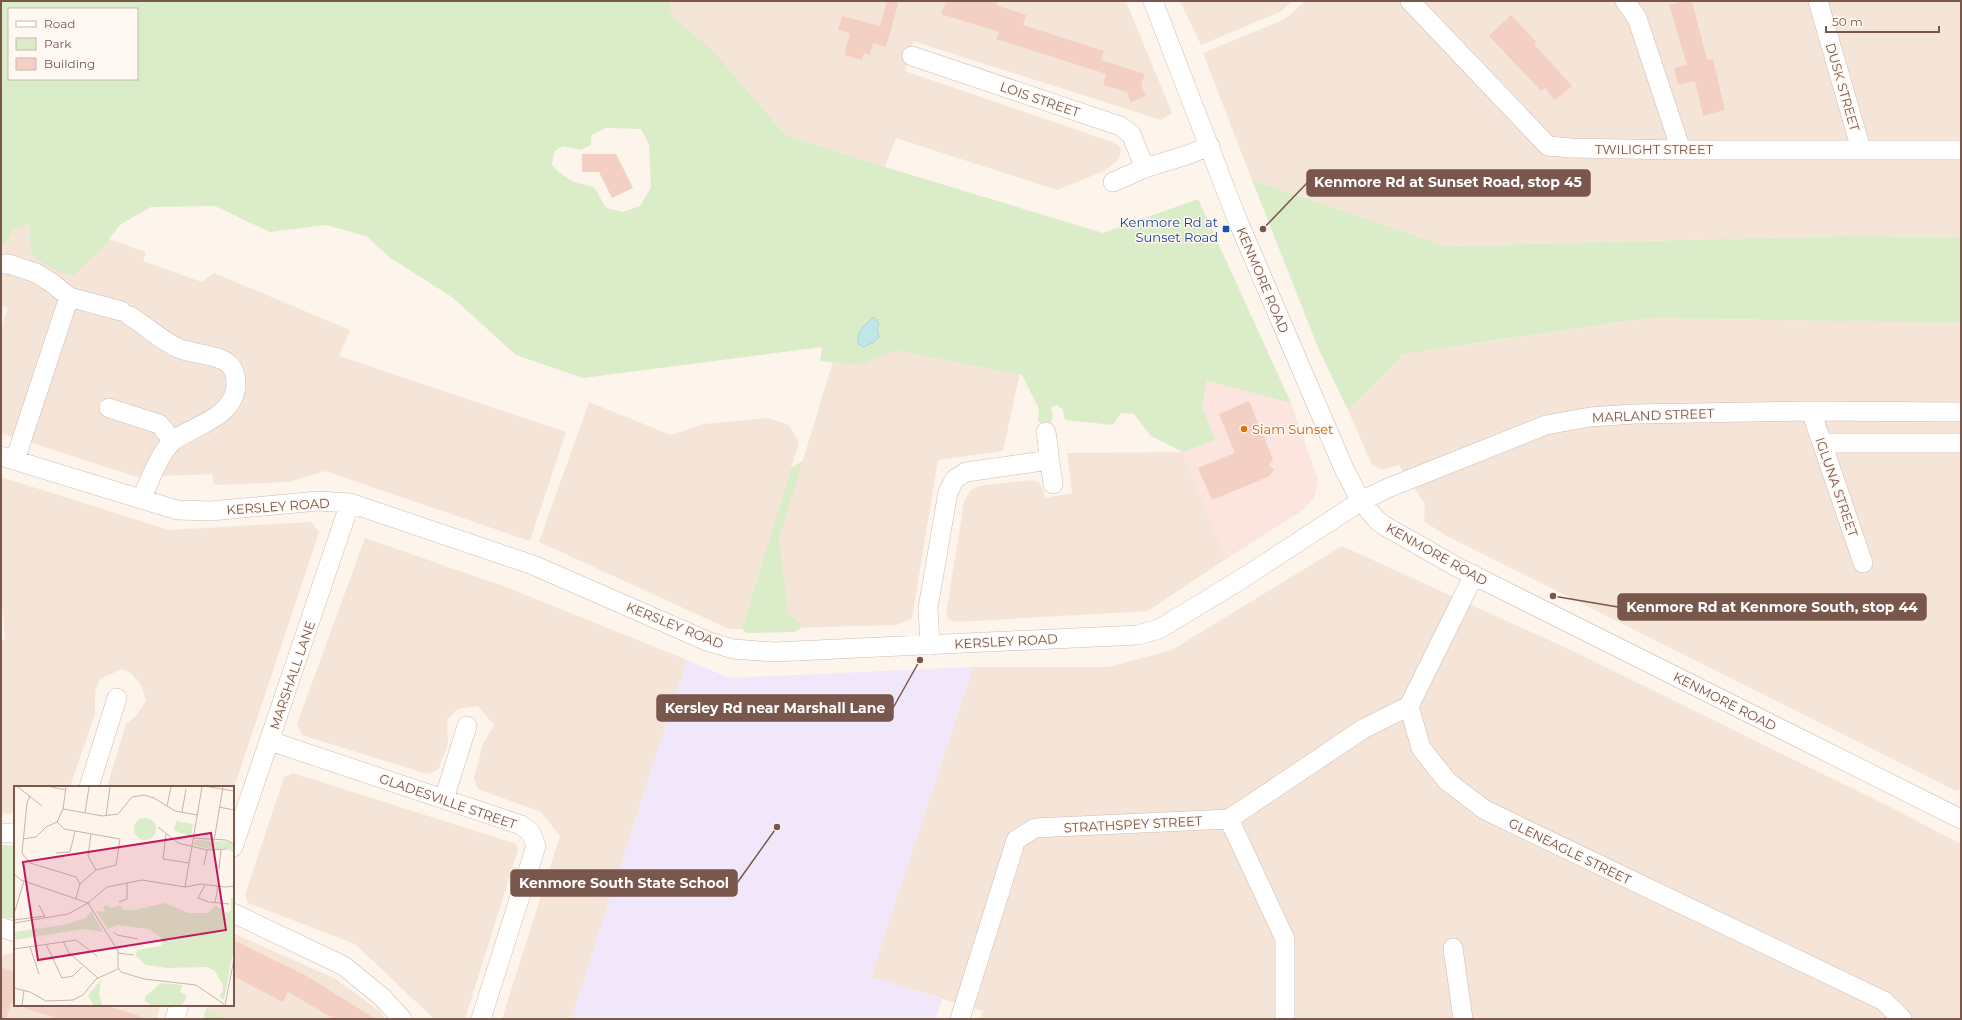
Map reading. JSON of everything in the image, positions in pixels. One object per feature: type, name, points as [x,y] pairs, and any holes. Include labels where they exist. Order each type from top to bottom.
[{"type":"street","name":"KENMORE ROAD","points":[[1153,1],[1261,277],[1345,471],[1361,501],[1376,519],[1383,525],[1474,575],[1961,819]]},
{"type":"street","name":"TWILIGHT STREET","points":[[1410,1],[1548,146],[1571,148],[1681,150],[1961,150]]},
{"type":"street","points":[[1625,1],[1637,18],[1681,150]]},
{"type":"street","name":"DUSK STREET","points":[[1818,1],[1861,150]]},
{"type":"street","name":"LOIS STREET","points":[[912,56],[1120,126],[1131,134],[1145,168]]},
{"type":"street","points":[[1113,182],[1145,168],[1210,146]]},
{"type":"street","points":[[1,264],[9,264],[36,273],[52,283],[69,297],[126,313],[177,348],[195,354],[220,359],[230,366],[236,377],[236,389],[231,401],[222,412],[200,427],[173,441],[163,455],[142,500]]},
{"type":"street","points":[[8,458],[69,297]]},
{"type":"street","points":[[110,408],[159,424],[173,441]]},
{"type":"street","name":"MARLAND STREET","points":[[1361,501],[1388,488],[1546,425],[1590,417],[1636,414],[1811,411],[1961,412]]},
{"type":"street","name":"IGLUNA STREET","points":[[1811,411],[1863,563]]},
{"type":"street","points":[[1046,432],[1053,484]]},
{"type":"street","points":[[1822,443],[1961,444]]},
{"type":"street","name":"KERSLEY ROAD","points":[[8,458],[177,510],[198,511],[318,501],[350,503],[533,565],[707,641],[733,649],[774,652],[1138,635],[1159,629],[1240,580],[1361,501]]},
{"type":"street","points":[[930,645],[928,608],[948,492],[955,480],[966,472],[1050,460]]},
{"type":"street","name":"MARSHALL LANE","points":[[234,844],[350,503]]},
{"type":"street","points":[[1285,1019],[1285,939],[1229,819],[1363,730],[1409,706],[1474,575]]},
{"type":"street","points":[[89,786],[117,698]]},
{"type":"street","name":"GLENEAGLE STREET","points":[[1409,706],[1421,748],[1447,781],[1485,810],[1884,1001],[1902,1019]]},
{"type":"street","points":[[444,799],[467,726]]},
{"type":"street","name":"GLADESVILLE STREET","points":[[270,741],[520,825],[531,833],[536,846],[482,1019]]},
{"type":"street","name":"STRATHSPEY STREET","points":[[960,1019],[1016,840],[1035,828],[1229,819]]},
{"type":"street","points":[[1,833],[14,832]]},
{"type":"street","points":[[234,913],[344,966],[383,998],[402,1019]]},
{"type":"street","points":[[1,928],[14,932]]},
{"type":"street","points":[[1453,948],[1463,1019]]},
{"type":"street","points":[[175,1019],[179,1006]]},
{"type":"shaded area","points":[[302,1],[1126,1],[1172,113],[1161,120],[913,41],[905,71],[1115,143],[1121,149],[1119,159],[1104,171],[1057,190],[896,138],[885,167],[784,135]]},
{"type":"shaded area","points":[[1180,1],[1293,1],[1280,12],[1201,45]]},
{"type":"shaded area","points":[[1305,1],[1961,1],[1961,237],[1844,236],[1447,246],[1252,180],[1203,53],[1285,19]]},
{"type":"shaded area","points":[[1,201],[146,252],[143,261],[202,282],[214,273],[350,330],[339,356],[566,432],[530,541],[325,471],[289,482],[214,485],[212,474],[137,477],[1,433],[1,327],[8,308],[1,306]]},
{"type":"shaded area","points":[[1648,318],[1961,323],[1961,790],[1956,791],[1445,535],[1424,521],[1425,504],[1399,465],[1382,470],[1371,463],[1348,410],[1403,354]]},
{"type":"shaded area","points":[[841,335],[1022,363],[1003,451],[938,460],[912,618],[897,625],[784,628],[779,539]]},
{"type":"shaded area","points":[[1207,381],[1291,403],[1318,480],[1314,498],[1303,510],[1226,559],[1183,452],[1215,440],[1202,405]]},
{"type":"shaded area","points":[[589,402],[671,435],[704,424],[768,418],[789,425],[799,442],[742,629],[729,629],[539,542]]},
{"type":"shaded area","points":[[1183,452],[1226,559],[1148,611],[957,622],[949,620],[946,614],[964,502],[970,491],[979,486],[1032,480],[1038,482],[1043,489],[1045,498],[1072,493],[1067,453]]},
{"type":"shaded area","points":[[1,477],[169,530],[311,522],[319,532],[234,788],[234,786],[107,786],[126,724],[137,715],[146,700],[141,685],[132,674],[122,669],[100,679],[95,691],[95,714],[70,786],[14,786],[14,813],[1,814],[1,643],[5,638],[3,614],[1,613]]},
{"type":"shaded area","points":[[365,538],[506,587],[687,660],[571,1019],[502,1019],[560,836],[541,812],[478,789],[474,778],[483,744],[494,725],[478,706],[458,709],[447,720],[448,744],[438,770],[427,774],[302,735],[297,724]]},
{"type":"shaded area","points":[[1342,546],[1573,651],[1892,808],[1961,844],[1961,1019],[980,1019],[983,1011],[871,977],[973,667],[1109,667],[1172,650]]},
{"type":"shaded area","points":[[687,660],[730,678],[973,667],[871,977],[942,999],[936,1019],[571,1019]]},
{"type":"shaded area","points":[[293,773],[516,844],[518,850],[465,1019],[434,1019],[355,944],[248,903],[245,895],[284,777]]},
{"type":"shaded area","points":[[235,934],[334,978],[378,1010],[386,1019],[230,1019],[206,1009],[207,1006],[234,1006]]},
{"type":"shaded area","points":[[14,952],[14,1006],[160,1006],[157,1019],[1,1019],[1,956]]},
{"type":"green space","points":[[1,1],[669,1],[672,16],[713,51],[785,135],[1103,233],[1198,199],[1291,403],[1207,381],[1202,405],[1215,440],[1183,452],[1151,436],[1134,414],[1121,413],[1113,425],[1065,420],[1063,410],[1057,405],[1051,408],[1053,415],[1051,423],[1044,425],[1038,421],[1039,409],[1022,375],[895,350],[862,365],[820,361],[822,347],[583,378],[516,355],[452,297],[389,257],[366,236],[326,225],[270,232],[215,206],[151,207],[121,224],[98,253],[81,267],[75,276],[55,270],[36,257],[30,246],[30,224],[14,229],[6,243],[1,244]],"holes":[[[606,128],[641,129],[649,144],[651,187],[640,206],[623,212],[606,208],[593,187],[571,180],[560,173],[552,165],[554,152],[562,146],[580,150],[591,145],[591,135]]]},
{"type":"green space","points":[[1252,180],[1447,246],[1844,236],[1961,237],[1961,323],[1647,318],[1403,354],[1348,410],[1319,350]]},
{"type":"green space","points":[[803,461],[779,539],[788,613],[802,625],[799,630],[794,632],[747,633],[742,629],[791,468]]},
{"type":"green space","points":[[1,845],[14,846],[14,919],[1,917]]},
{"type":"green space","points":[[206,1009],[230,1019],[203,1019]]},
{"type":"water","points":[[874,317],[879,326],[877,328],[879,337],[874,342],[863,347],[858,344],[858,335],[867,323]]},
{"type":"building","points":[[887,1],[899,1],[886,47],[873,43],[870,55],[864,53],[862,60],[844,55],[850,33],[838,30],[842,16],[880,26]]},
{"type":"building","points":[[946,1],[997,1],[996,5],[1026,15],[1023,25],[1104,51],[1101,60],[1145,74],[1141,85],[1146,96],[1131,102],[1127,92],[1103,85],[1106,74],[996,39],[999,32],[941,14]]},
{"type":"building","points":[[1683,1],[1692,1],[1707,60],[1713,59],[1725,110],[1703,116],[1695,81],[1678,85],[1674,68],[1687,65],[1669,5]]},
{"type":"building","points":[[1511,15],[1536,42],[1534,44],[1572,86],[1555,100],[1545,88],[1541,91],[1489,36]]},
{"type":"building","points":[[582,154],[616,154],[633,188],[612,198],[599,172],[582,172]]},
{"type":"building","points":[[1249,401],[1273,459],[1269,466],[1274,469],[1270,476],[1212,500],[1198,468],[1235,453],[1219,414]]},
{"type":"building","points":[[234,940],[305,975],[376,1019],[334,1019],[288,992],[283,1002],[234,977]]},
{"type":"building","points":[[1,967],[14,972],[14,1004],[11,1003],[6,1019],[1,1019]]},
{"type":"building","points":[[25,1006],[108,1006],[140,1016],[140,1019],[60,1019],[24,1008]]},
{"type":"place","name":"Kenmore Rd at Sunset Road","points":[[1226,229]]},
{"type":"place","name":"Kenmore Rd at Sunset Road, stop 45","points":[[1263,229]]},
{"type":"place","name":"Siam Sunset","points":[[1244,429]]},
{"type":"place","name":"Kenmore Rd at Kenmore South, stop 44","points":[[1553,596]]},
{"type":"place","name":"Kersley Rd near Marshall Lane","points":[[920,660]]},
{"type":"place","name":"Kenmore South State School","points":[[777,827]]}]
